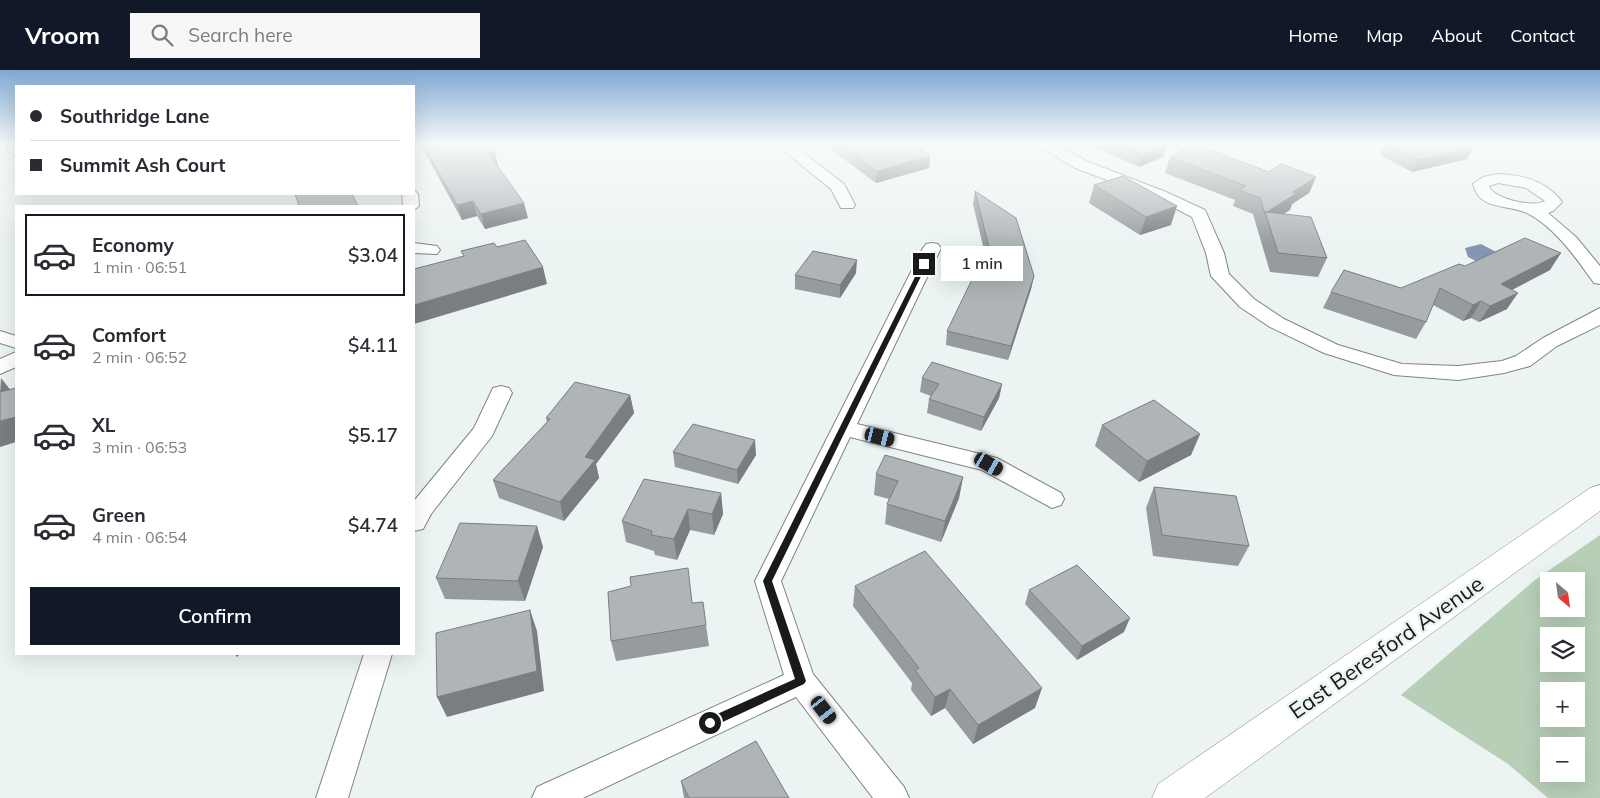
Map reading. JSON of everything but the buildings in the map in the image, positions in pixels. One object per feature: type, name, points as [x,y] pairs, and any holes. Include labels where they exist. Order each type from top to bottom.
[{"type":"street","points":[[826,178],[838,187],[847,204]]},
{"type":"street","points":[[1118,178],[1179,202],[1199,214],[1216,253],[1220,276],[1247,303],[1277,323],[1331,348],[1401,370],[1458,373],[1504,367],[1523,361],[1550,342],[1595,320],[1600,314]]},
{"type":"street","points":[[1531,209],[1554,226],[1582,254],[1600,279]]},
{"type":"street","points":[[893,798],[801,681],[768,581],[932,248]]},
{"type":"street","points":[[0,338],[15,342]]},
{"type":"street","points":[[0,368],[15,359]]},
{"type":"street","points":[[415,520],[422,508],[484,432],[500,393]]},
{"type":"street","points":[[843,428],[989,464],[1052,500]]},
{"type":"street","name":"East Beresford Avenue","points":[[1172,798],[1600,496]]},
{"type":"street","points":[[332,798],[378,655]]},
{"type":"street","points":[[548,798],[801,681]]},
{"type":"green space","points":[[1600,535],[1600,798],[1548,798],[1508,764],[1401,695],[1540,577],[1540,618],[1585,618],[1585,572],[1547,572]]},
{"type":"water","points":[[1481,244],[1498,253],[1484,265],[1468,257],[1465,248]]},
{"type":"route","points":[[710,723],[801,681],[768,581],[924,264]]}]
